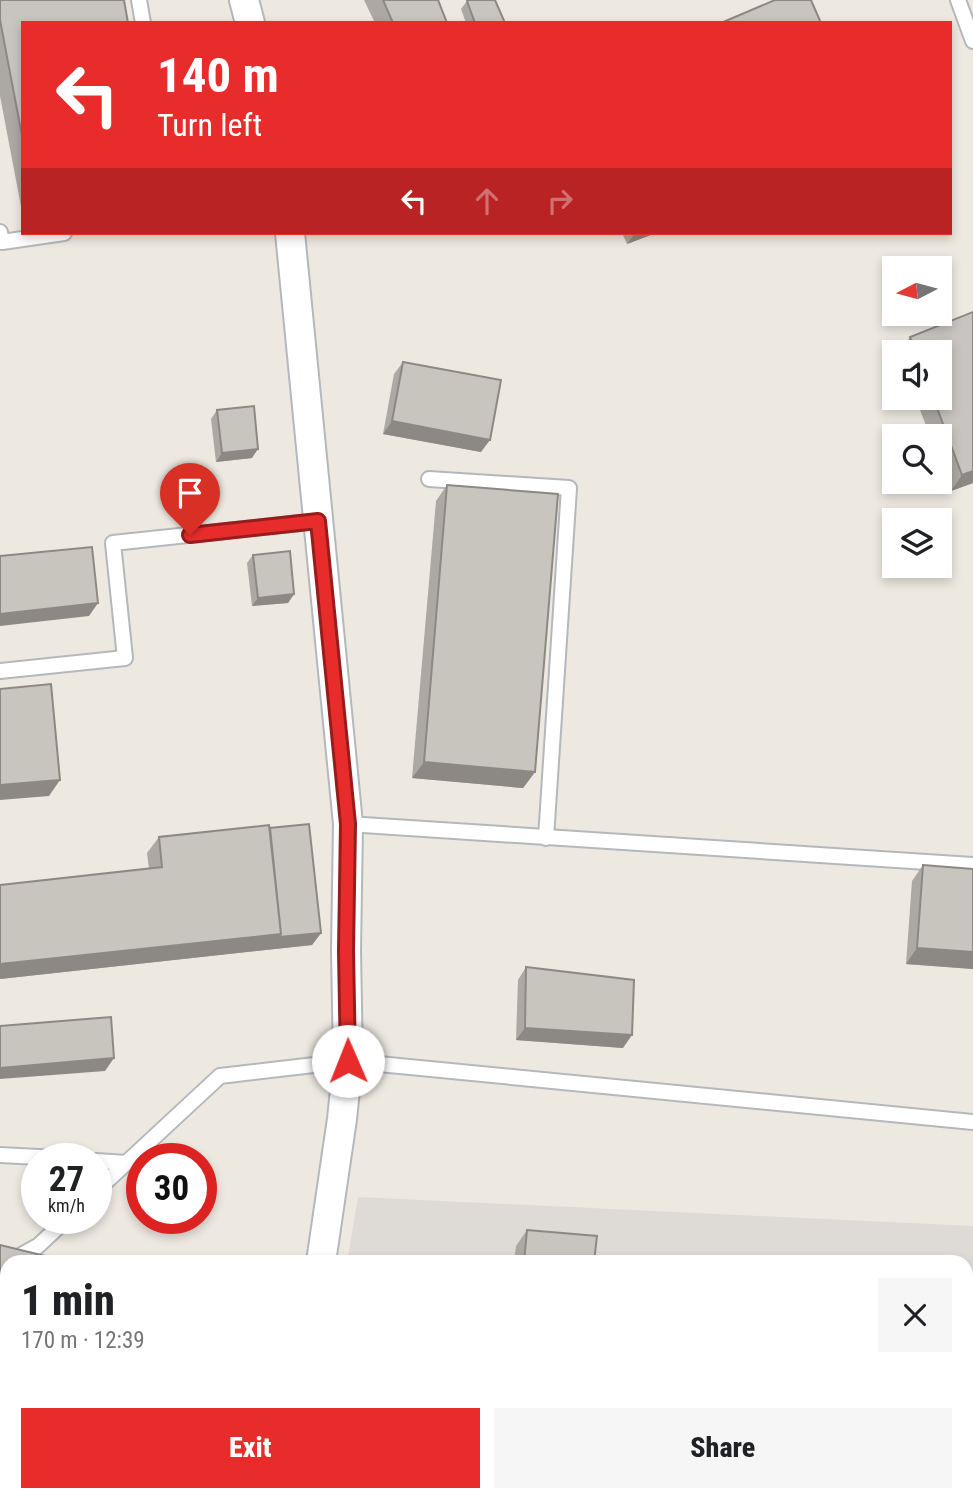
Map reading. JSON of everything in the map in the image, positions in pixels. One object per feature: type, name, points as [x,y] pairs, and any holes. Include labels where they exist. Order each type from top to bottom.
[{"type":"street","points":[[244,0],[249,21]]},
{"type":"street","points":[[290,235],[348,824],[348,1061],[322,1255]]},
{"type":"lane","points":[[139,0],[143,21]]},
{"type":"lane","points":[[958,0],[973,41]]},
{"type":"lane","points":[[0,232],[2,242],[50,235]]},
{"type":"lane","points":[[429,479],[569,488],[546,838]]},
{"type":"lane","points":[[0,671],[125,658],[113,543],[318,521]]},
{"type":"lane","points":[[348,824],[973,865]]},
{"type":"lane","points":[[148,1143],[220,1076],[348,1061],[973,1122]]},
{"type":"lane","points":[[0,1155],[21,1156]]},
{"type":"lane","points":[[112,1177],[126,1164]]},
{"type":"lane","points":[[22,1255],[38,1246],[51,1234]]},
{"type":"shaded area","points":[[358,1197],[973,1226],[973,1255],[348,1255]]},
{"type":"building","points":[[0,0],[124,0],[128,21],[21,21],[21,130],[0,20]]},
{"type":"building","points":[[383,0],[438,0],[446,21],[392,21]]},
{"type":"building","points":[[495,0],[504,21],[474,21],[467,1]]},
{"type":"building","points":[[775,0],[811,0],[820,21],[726,21]]},
{"type":"building","points":[[973,312],[973,471],[962,475],[952,448],[952,424],[943,424],[938,410],[952,410],[952,340],[911,340],[910,337],[938,326],[952,326],[952,320]]},
{"type":"building","points":[[403,362],[501,380],[490,440],[392,421]]},
{"type":"building","points":[[254,406],[258,449],[222,453],[217,410]]},
{"type":"building","points":[[447,485],[558,494],[535,772],[424,762]]},
{"type":"building","points":[[92,547],[98,603],[0,614],[0,556]]},
{"type":"building","points":[[290,551],[294,594],[258,598],[253,555]]},
{"type":"building","points":[[51,684],[60,780],[0,785],[0,689]]},
{"type":"building","points":[[309,824],[321,933],[279,937],[281,934],[270,828]]},
{"type":"building","points":[[269,825],[281,934],[0,964],[0,885],[162,867],[159,837]]},
{"type":"building","points":[[923,865],[973,869],[973,952],[917,948]]},
{"type":"building","points":[[526,967],[634,980],[632,1035],[525,1028]]},
{"type":"building","points":[[111,1017],[114,1058],[0,1068],[0,1026]]},
{"type":"building","points":[[527,1230],[597,1236],[595,1255],[525,1255]]},
{"type":"building","points":[[0,1245],[41,1255],[0,1255]]},
{"type":"route","points":[[190,535],[318,521],[348,824],[348,1061]]}]
